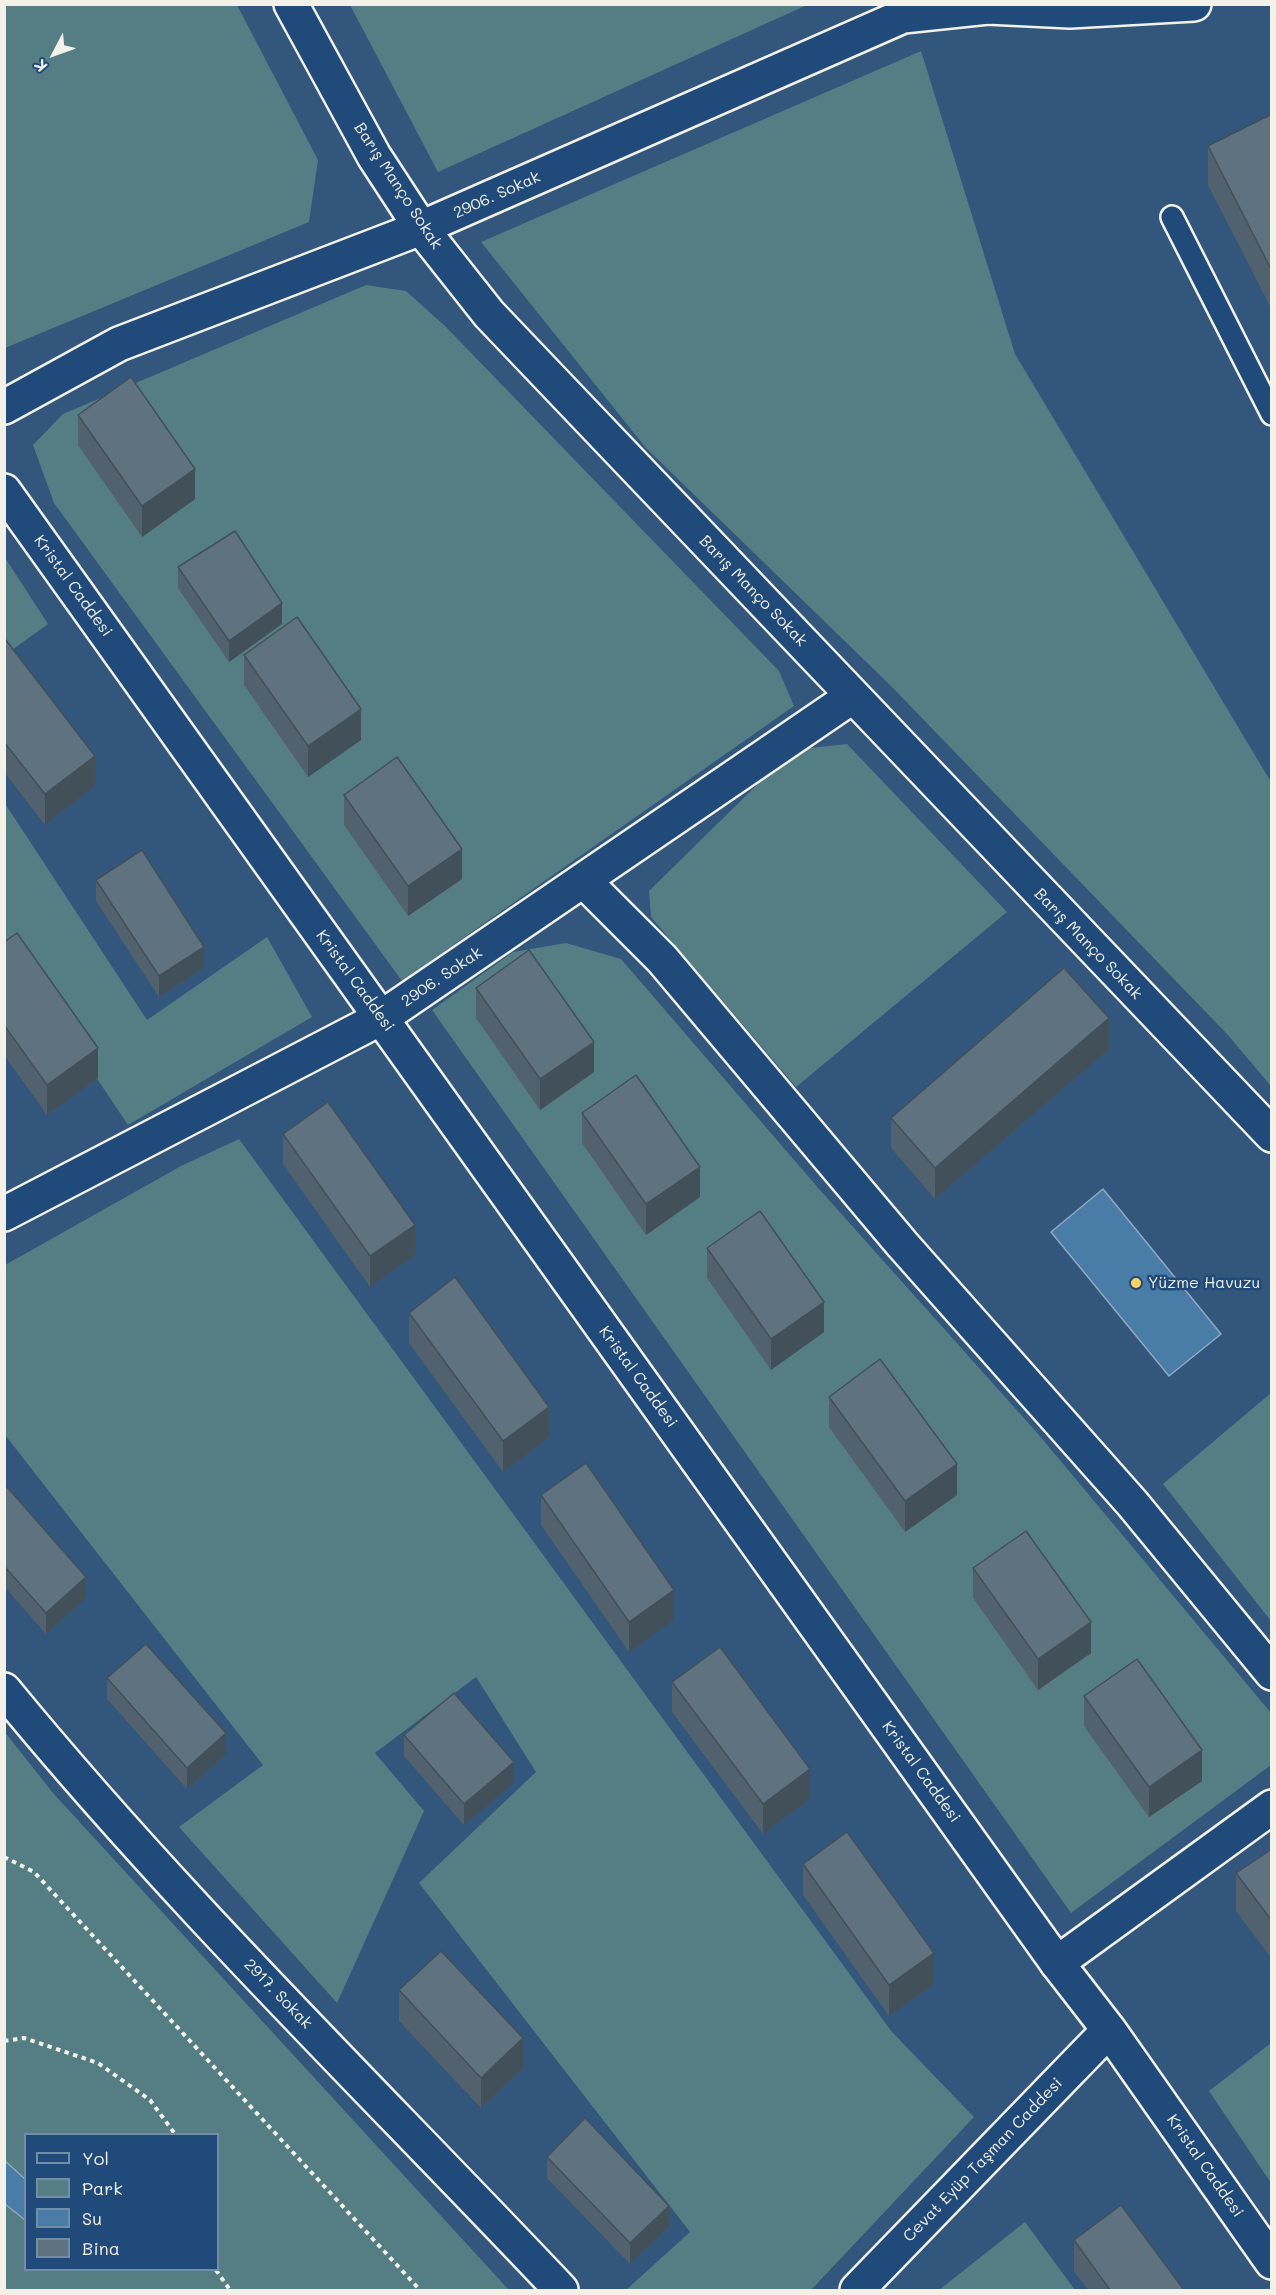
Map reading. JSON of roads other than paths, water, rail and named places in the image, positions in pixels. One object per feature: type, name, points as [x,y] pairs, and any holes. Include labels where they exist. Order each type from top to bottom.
[{"type":"street","name":"Barış Manço Sokak","points":[[291,4],[374,156],[421,228],[489,314],[1272,1135]]},
{"type":"street","name":"2906. Sokak","points":[[4,407],[119,344],[421,228],[857,37],[902,10],[987,6],[1070,11],[1194,4]]},
{"type":"street","name":"Kristal Caddesi","points":[[4,491],[1057,1963],[1109,2030],[1272,2262]]},
{"type":"street","name":"2906. Sokak","points":[[9,1203],[381,1018],[853,696]]},
{"type":"street","points":[[583,880],[662,959],[902,1244],[1132,1503],[1272,1673]]},
{"type":"street","name":"2917. Sokak","points":[[4,1690],[75,1775],[182,1892],[561,2290]]},
{"type":"street","points":[[1057,1963],[1272,1807]]},
{"type":"street","name":"Cevat Eyüp Taşman Caddesi","points":[[857,2290],[1109,2030]]},
{"type":"lane","points":[[1172,217],[1272,414]]},
{"type":"water","name":"Yüzme Havuzu","points":[[1103,1189],[1221,1334],[1169,1376],[1051,1232]]},
{"type":"water","points":[[4,2160],[24,2178],[24,2219],[5,2204]]},
{"type":"place","name":"Yüzme Havuzu","points":[[1136,1283]]}]
